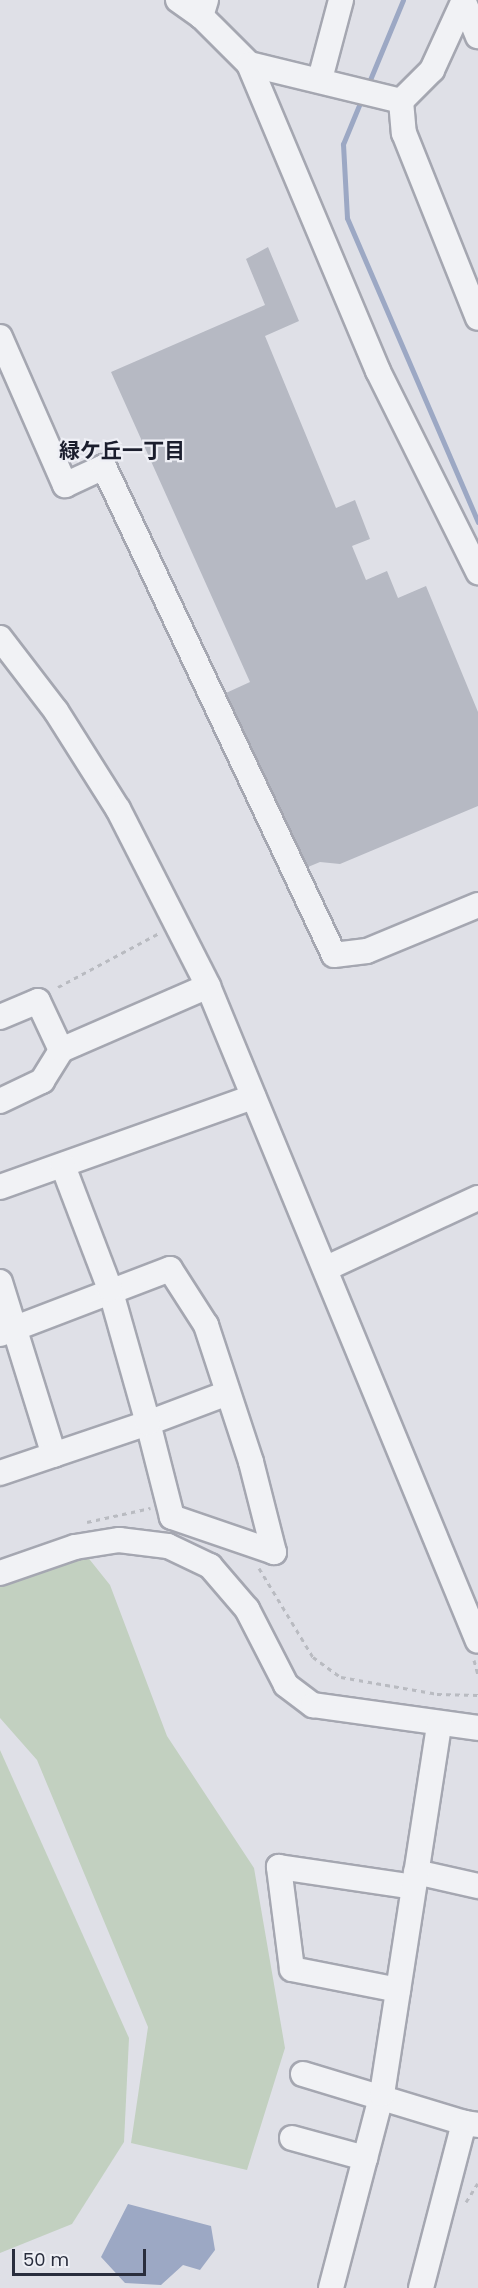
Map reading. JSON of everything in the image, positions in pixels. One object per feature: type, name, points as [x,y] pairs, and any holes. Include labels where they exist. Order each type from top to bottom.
[{"type":"street","points":[[178,0],[203,8],[249,64],[378,371],[478,572]]},
{"type":"street","points":[[320,79],[341,0]]},
{"type":"street","points":[[249,64],[345,84],[393,97],[432,70],[464,1]]},
{"type":"street","points":[[464,1],[478,36]]},
{"type":"street","points":[[393,97],[404,133],[478,318]]},
{"type":"street","points":[[0,337],[65,485],[104,466],[334,955],[367,951],[478,905]]},
{"type":"street","points":[[0,638],[56,711],[118,809],[208,986],[476,1625]]},
{"type":"street","points":[[0,1101],[42,1081],[61,1050],[208,986]]},
{"type":"street","points":[[0,1017],[38,1001],[61,1050]]},
{"type":"street","points":[[0,1187],[63,1167],[253,1097]]},
{"type":"street","points":[[9,1331],[110,1289],[170,1269],[206,1325],[228,1393],[273,1552],[172,1517],[110,1289],[63,1167]]},
{"type":"street","points":[[327,1268],[478,1198]]},
{"type":"street","points":[[0,1282],[9,1331],[54,1455]]},
{"type":"street","points":[[0,1473],[148,1423],[228,1393]]},
{"type":"street","points":[[0,1573],[75,1547],[119,1540],[168,1546],[210,1566],[247,1609],[286,1685],[313,1705],[478,1728]]},
{"type":"street","points":[[331,2288],[381,2098],[439,1724]]},
{"type":"street","points":[[398,1990],[292,1970],[279,1868],[478,1886]]},
{"type":"street","points":[[303,2074],[471,2124],[421,2288]]},
{"type":"street","points":[[292,2138],[365,2158]]},
{"type":"path","points":[[58,987],[163,931]]},
{"type":"green space","points":[[86,1555],[110,1585],[167,1736],[254,1868],[285,2048],[247,2170],[131,2143],[148,2027],[37,1760],[0,1718],[0,1582]]},
{"type":"green space","points":[[0,1750],[129,2038],[124,2142],[72,2224],[0,2253]]},
{"type":"water","points":[[128,2204],[211,2226],[215,2250],[200,2270],[183,2265],[161,2285],[125,2283],[101,2257]]},
{"type":"building","points":[[268,247],[299,321],[265,336],[336,508],[355,500],[370,539],[352,546],[366,580],[387,571],[398,598],[426,586],[478,712],[478,806],[340,864],[320,862],[308,867],[226,693],[250,682],[111,372],[265,305],[246,259]]},
{"type":"waterway","points":[[367,87],[403,0]]},
{"type":"waterway","points":[[362,98],[343,144],[347,218],[478,522]]},
{"type":"district","name":"緑ケ丘一丁目","points":[[122,451]]}]
